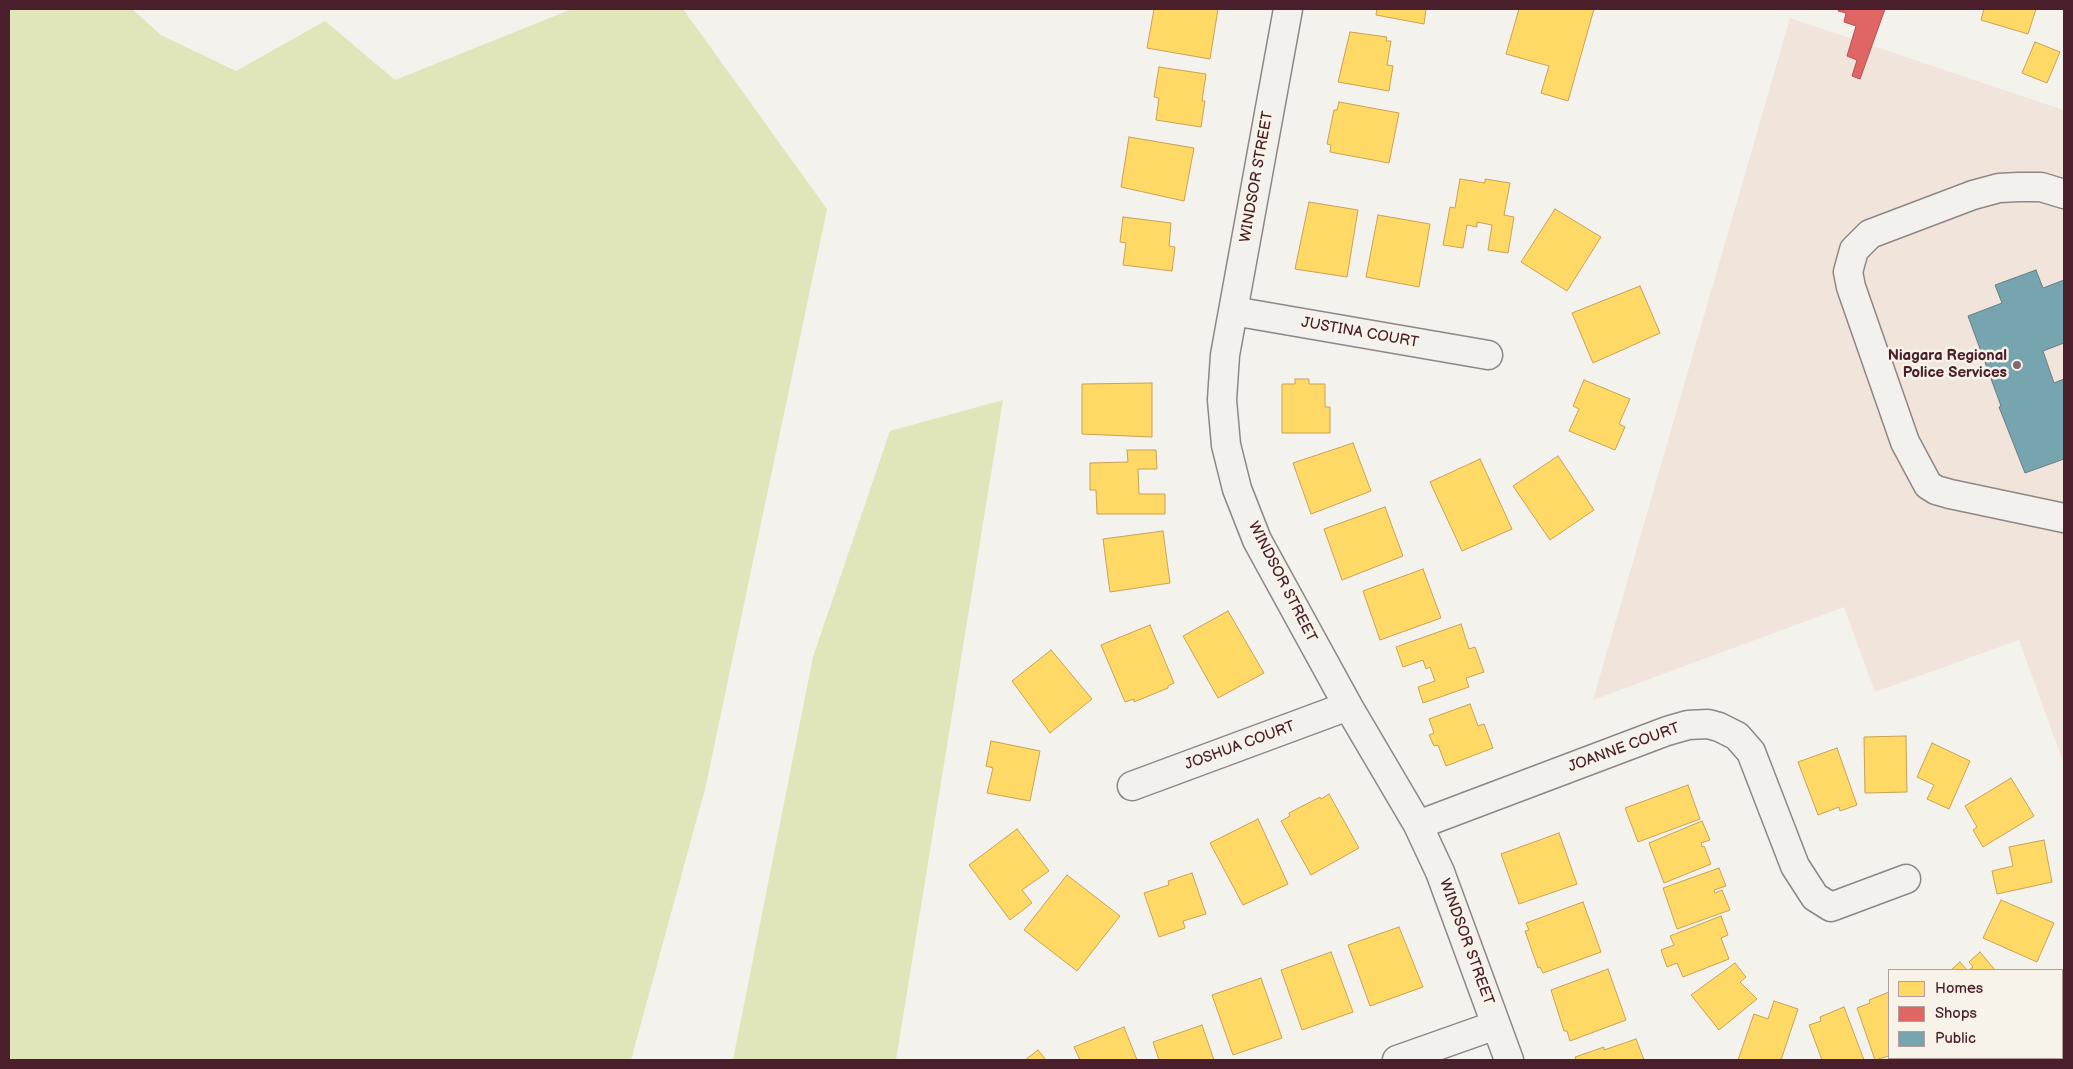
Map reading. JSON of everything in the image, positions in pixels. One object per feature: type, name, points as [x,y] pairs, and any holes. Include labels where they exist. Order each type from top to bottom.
[{"type":"street","name":"WINDSOR STREET","points":[[1288,9],[1225,355],[1222,400],[1226,445],[1237,489],[1257,540],[1348,706],[1418,825],[1453,907],[1509,1060]]},
{"type":"street","points":[[2064,194],[2040,188],[2019,187],[1999,188],[1964,198],[1870,234],[1854,250],[1848,272],[1851,287],[1905,442],[1928,485],[1936,490],[1950,494],[2064,518]]},
{"type":"street","name":"JUSTINA COURT","points":[[1233,311],[1488,355]]},
{"type":"street","name":"JOSHUA COURT","points":[[1132,786],[1348,706]]},
{"type":"street","name":"JOANNE COURT","points":[[1418,825],[1678,728],[1693,724],[1708,724],[1737,736],[1751,752],[1756,761],[1788,851],[1802,879],[1815,897],[1831,907],[1906,879]]},
{"type":"street","points":[[1397,1060],[1496,1025]]},
{"type":"shaded area","points":[[1790,18],[2064,110],[2064,765],[2019,640],[1875,692],[1844,607],[1593,700]]},
{"type":"green space","points":[[9,9],[132,9],[161,35],[236,71],[325,21],[395,80],[572,9],[683,9],[827,209],[706,785],[631,1060],[9,1060]]},
{"type":"green space","points":[[1003,400],[896,1060],[733,1060],[813,657],[890,431]]},
{"type":"building: Homes","points":[[1154,9],[1218,9],[1210,59],[1147,48]]},
{"type":"building: Homes","points":[[1377,9],[1426,9],[1424,24],[1376,15]]},
{"type":"building: Homes","points":[[1519,9],[1594,9],[1568,101],[1541,93],[1549,66],[1506,54]]},
{"type":"building: Homes","points":[[1984,9],[2036,9],[2028,34],[1981,20]]},
{"type":"building: Homes","points":[[1350,32],[1387,37],[1386,41],[1391,41],[1387,65],[1393,66],[1389,91],[1338,82]]},
{"type":"building: Homes","points":[[2035,42],[2060,52],[2047,83],[2022,73]]},
{"type":"building: Homes","points":[[1159,67],[1206,74],[1202,101],[1205,101],[1201,127],[1156,120],[1159,98],[1154,97]]},
{"type":"building: Homes","points":[[1339,102],[1399,113],[1389,163],[1330,152],[1331,145],[1327,144],[1334,110],[1337,110]]},
{"type":"building: Homes","points":[[1129,137],[1194,148],[1184,201],[1121,187]]},
{"type":"building: Homes","points":[[1460,179],[1485,183],[1485,179],[1510,183],[1504,215],[1514,217],[1508,253],[1488,250],[1492,225],[1477,222],[1477,227],[1467,225],[1463,248],[1443,245],[1450,207],[1455,208]]},
{"type":"building: Homes","points":[[1309,202],[1358,210],[1347,277],[1295,269]]},
{"type":"building: Homes","points":[[1555,209],[1601,237],[1567,291],[1521,262]]},
{"type":"building: Homes","points":[[1378,215],[1430,224],[1419,287],[1366,277]]},
{"type":"building: Homes","points":[[1123,217],[1171,223],[1169,246],[1175,247],[1172,271],[1123,265],[1126,243],[1120,242]]},
{"type":"building: Homes","points":[[1640,286],[1660,333],[1593,363],[1572,313]]},
{"type":"building: Homes","points":[[1295,379],[1309,379],[1309,384],[1325,384],[1325,407],[1330,407],[1330,433],[1282,433],[1282,384],[1295,384]]},
{"type":"building: Homes","points":[[1584,380],[1630,399],[1619,424],[1625,427],[1615,450],[1569,431],[1579,409],[1573,406]]},
{"type":"building: Homes","points":[[1152,383],[1152,437],[1082,434],[1082,384]]},
{"type":"building: Homes","points":[[1353,443],[1371,491],[1311,514],[1293,463]]},
{"type":"building: Homes","points":[[1127,450],[1156,450],[1157,469],[1138,469],[1139,494],[1165,494],[1165,514],[1097,514],[1096,490],[1090,490],[1090,463],[1128,462]]},
{"type":"building: Homes","points":[[1558,456],[1594,510],[1550,540],[1513,486]]},
{"type":"building: Homes","points":[[1480,459],[1512,529],[1462,551],[1430,482]]},
{"type":"building: Homes","points":[[1385,507],[1403,556],[1342,580],[1324,529]]},
{"type":"building: Homes","points":[[1163,531],[1170,583],[1110,592],[1103,539]]},
{"type":"building: Homes","points":[[1423,569],[1441,618],[1380,640],[1363,591]]},
{"type":"building: Homes","points":[[1228,611],[1264,673],[1218,698],[1183,636]]},
{"type":"building: Homes","points":[[1461,624],[1469,649],[1475,647],[1484,672],[1466,678],[1469,687],[1423,703],[1418,687],[1435,681],[1430,667],[1426,669],[1423,660],[1403,667],[1396,647]]},
{"type":"building: Homes","points":[[1150,625],[1174,683],[1168,686],[1168,688],[1134,702],[1134,699],[1125,702],[1101,645]]},
{"type":"building: Homes","points":[[1051,650],[1092,699],[1050,733],[1012,681]]},
{"type":"building: Homes","points":[[1470,704],[1478,726],[1484,724],[1493,748],[1446,766],[1438,745],[1434,746],[1429,735],[1434,733],[1429,719]]},
{"type":"building: Homes","points":[[1906,736],[1907,792],[1865,793],[1864,737]]},
{"type":"building: Homes","points":[[991,741],[1040,751],[1030,801],[987,793],[993,768],[986,766]]},
{"type":"building: Homes","points":[[1932,743],[1970,761],[1949,809],[1927,799],[1934,785],[1917,777]]},
{"type":"building: Homes","points":[[1837,748],[1857,805],[1840,811],[1839,807],[1818,815],[1798,762]]},
{"type":"building: Homes","points":[[2011,778],[2034,816],[1983,847],[1973,830],[1977,827],[1965,806]]},
{"type":"building: Homes","points":[[1688,785],[1700,819],[1638,842],[1625,808]]},
{"type":"building: Homes","points":[[1329,794],[1359,848],[1311,875],[1281,821],[1290,816],[1289,813]]},
{"type":"building: Homes","points":[[1258,819],[1288,884],[1243,905],[1210,843]]},
{"type":"building: Homes","points":[[1702,821],[1710,840],[1701,843],[1711,864],[1664,883],[1649,843]]},
{"type":"building: Homes","points":[[1017,829],[1049,871],[1022,890],[1032,903],[1010,920],[969,865]]},
{"type":"building: Homes","points":[[1559,833],[1577,884],[1519,904],[1501,854]]},
{"type":"building: Homes","points":[[2044,840],[2052,882],[1997,894],[1992,871],[2013,866],[2009,847]]},
{"type":"building: Homes","points":[[1719,868],[1726,886],[1714,890],[1715,893],[1722,890],[1730,910],[1677,929],[1663,888]]},
{"type":"building: Homes","points":[[1192,873],[1206,914],[1183,921],[1185,928],[1159,937],[1144,893],[1169,885],[1168,881]]},
{"type":"building: Homes","points":[[1067,875],[1120,916],[1077,971],[1024,930]]},
{"type":"building: Homes","points":[[2001,900],[2054,923],[2037,962],[1983,938]]},
{"type":"building: Homes","points":[[1583,902],[1601,952],[1543,973],[1540,967],[1538,968],[1525,931],[1529,930],[1526,923]]},
{"type":"building: Homes","points":[[1721,916],[1728,935],[1721,938],[1729,959],[1683,977],[1677,963],[1667,967],[1661,950],[1674,945],[1670,936]]},
{"type":"building: Homes","points":[[1399,927],[1423,987],[1370,1006],[1348,945]]},
{"type":"building: Homes","points":[[1331,952],[1353,1012],[1302,1030],[1281,970]]},
{"type":"building: Homes","points":[[1980,952],[1994,969],[1970,969],[1973,967],[1969,962]]},
{"type":"building: Homes","points":[[1960,962],[1966,969],[1952,969]]},
{"type":"building: Homes","points":[[1735,963],[1746,977],[1740,982],[1757,999],[1719,1030],[1691,995]]},
{"type":"building: Homes","points":[[1608,969],[1626,1020],[1570,1041],[1567,1031],[1564,1031],[1551,990]]},
{"type":"building: Homes","points":[[1261,978],[1282,1038],[1233,1055],[1212,995]]},
{"type":"building: Homes","points":[[1888,992],[1888,1056],[1875,1060],[1857,1008],[1870,1003],[1869,1000]]},
{"type":"building: Homes","points":[[1774,1001],[1798,1009],[1781,1060],[1738,1060],[1754,1014],[1768,1019]]},
{"type":"building: Homes","points":[[1844,1007],[1864,1060],[1822,1060],[1809,1025],[1821,1021],[1820,1017]]},
{"type":"building: Homes","points":[[1202,1025],[1214,1060],[1159,1060],[1153,1042]]},
{"type":"building: Homes","points":[[1124,1027],[1137,1060],[1080,1060],[1074,1047]]},
{"type":"building: Homes","points":[[1636,1039],[1644,1060],[1576,1060],[1575,1057],[1604,1047],[1604,1050]]},
{"type":"building: Homes","points":[[1038,1050],[1046,1060],[1025,1060]]},
{"type":"building: Shops","points":[[1839,9],[1885,9],[1860,79],[1852,76],[1857,60],[1847,56],[1856,26],[1844,22],[1846,13],[1838,11]]},
{"type":"building: Public","name":"Niagara Regional Police Services","points":[[2036,270],[2043,288],[2064,280],[2064,343],[2043,351],[2054,383],[2064,379],[2064,459],[2025,473],[1999,407],[2001,406],[1968,316],[2002,303],[1995,285]]},
{"type":"place","name":"Niagara Regional Police Services","points":[[2017,365]]}]
